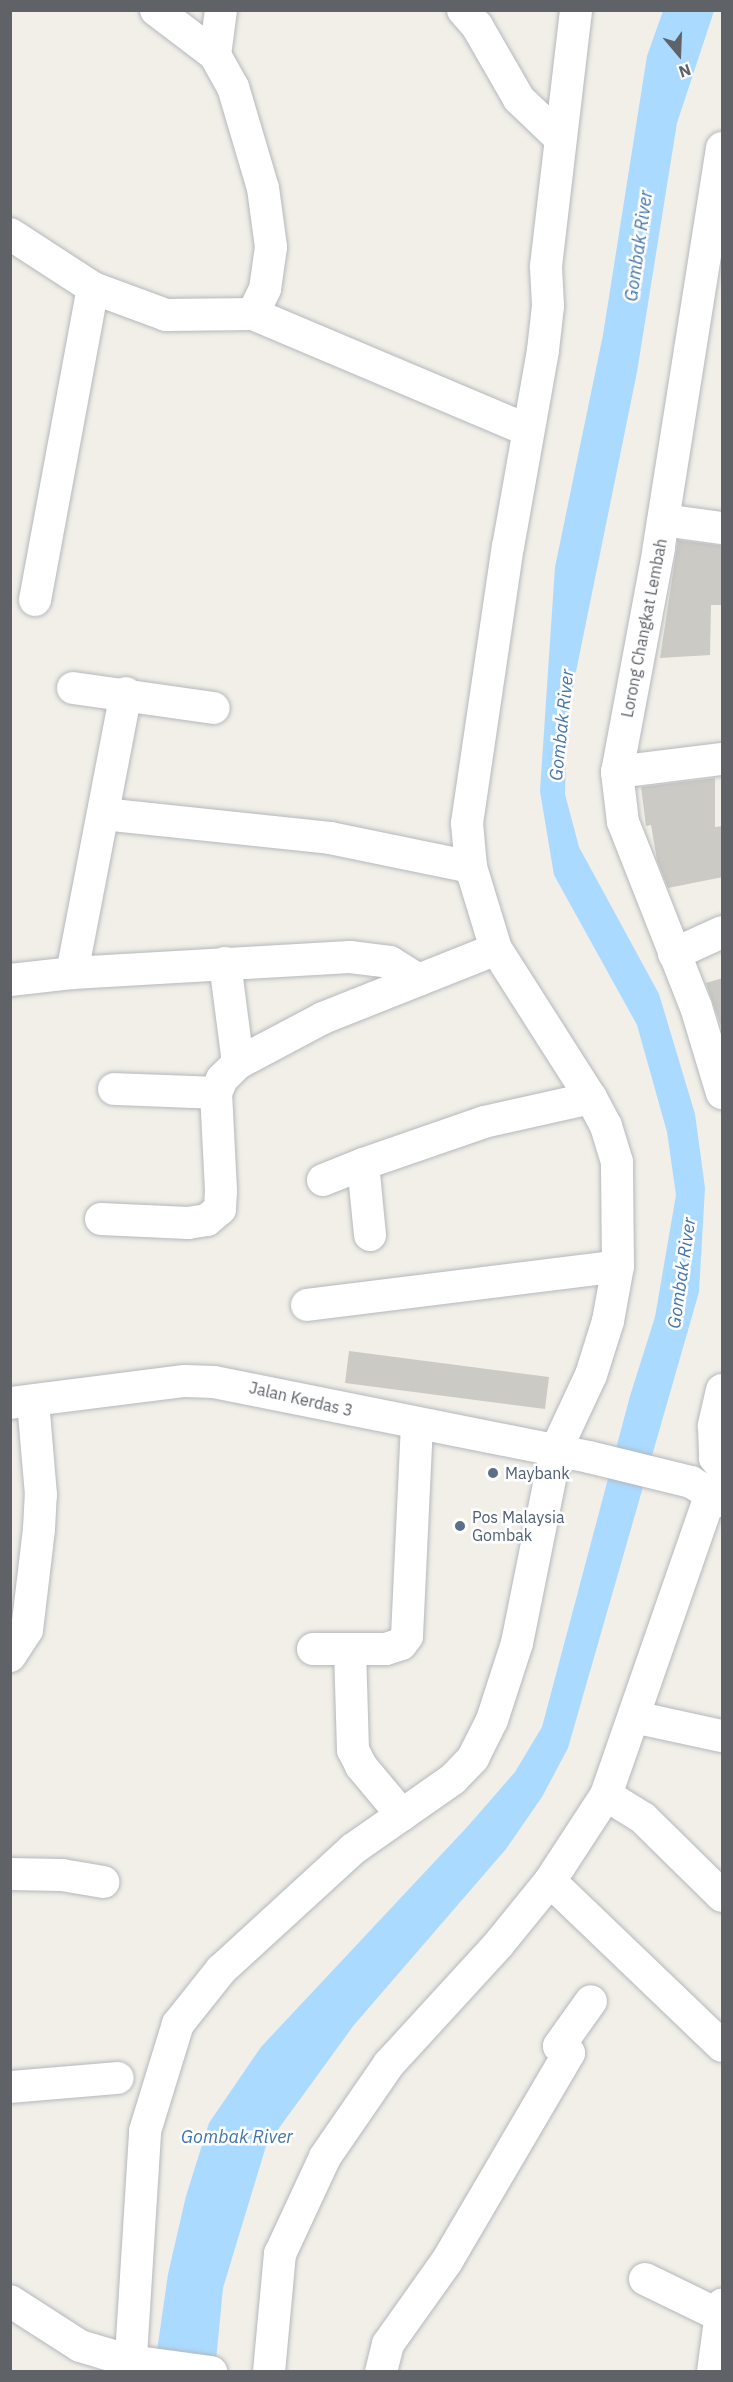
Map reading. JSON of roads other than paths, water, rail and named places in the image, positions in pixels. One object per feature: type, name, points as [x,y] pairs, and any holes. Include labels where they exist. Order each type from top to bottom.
[{"type":"street","points":[[156,10],[215,55],[233,87],[263,188],[271,247],[265,289],[253,314]]},
{"type":"street","points":[[215,55],[221,10]]},
{"type":"street","points":[[464,10],[477,26],[519,99],[560,138]]},
{"type":"street","points":[[135,2365],[145,2131],[178,2024],[220,1970],[353,1849],[453,1779],[473,1758],[492,1720],[518,1643],[556,1450],[600,1352],[618,1266],[617,1162],[606,1126],[591,1098],[496,950],[471,867],[467,822],[547,317],[546,266],[576,10]]},
{"type":"street","name":"Lorong Changkat Lembah","points":[[723,148],[664,520],[616,772],[623,822],[674,954],[717,1056],[723,1093]]},
{"type":"street","points":[[10,234],[93,288],[166,315],[253,314],[528,430]]},
{"type":"street","points":[[35,600],[93,288]]},
{"type":"street","points":[[664,520],[723,528]]},
{"type":"street","points":[[73,688],[126,693],[214,708]]},
{"type":"street","points":[[72,973],[126,693]]},
{"type":"street","points":[[616,772],[723,759]]},
{"type":"street","points":[[103,814],[330,838],[471,867]]},
{"type":"street","points":[[674,954],[723,932]]},
{"type":"street","points":[[101,1219],[188,1223],[207,1220],[220,1209],[216,1093],[222,1079],[238,1063],[323,1018],[496,950]]},
{"type":"street","points":[[10,981],[72,973],[225,963],[379,959],[419,980]]},
{"type":"street","points":[[225,963],[238,1063]]},
{"type":"street","points":[[114,1089],[216,1093]]},
{"type":"street","points":[[323,1180],[484,1122],[591,1098]]},
{"type":"street","points":[[363,1164],[370,1235]]},
{"type":"street","points":[[307,1305],[618,1266]]},
{"type":"street","name":"Jalan Kerdas 3","points":[[22,1402],[185,1381],[214,1382],[417,1425],[589,1457],[712,1491]]},
{"type":"street","points":[[723,1390],[714,1426],[715,1458],[723,1466]]},
{"type":"street","points":[[10,1656],[27,1630],[41,1495],[22,1402]]},
{"type":"street","points":[[313,1649],[386,1649],[401,1644],[407,1636],[417,1425]]},
{"type":"street","points":[[269,2372],[280,2254],[325,2157],[389,2064],[498,1945],[550,1881],[606,1795],[712,1491]]},
{"type":"street","points":[[350,1649],[353,1750],[361,1766],[402,1815]]},
{"type":"street","points":[[634,1717],[723,1736]]},
{"type":"street","points":[[606,1795],[643,1818],[723,1896]]},
{"type":"street","points":[[10,1874],[62,1875],[103,1882]]},
{"type":"street","points":[[550,1881],[723,2046]]},
{"type":"street","points":[[381,2372],[388,2344],[447,2261],[569,2053],[559,2046],[591,2001]]},
{"type":"street","points":[[10,2087],[118,2078]]},
{"type":"street","points":[[645,2279],[721,2310],[713,2372]]},
{"type":"street","points":[[10,2301],[80,2346],[135,2365],[211,2372]]},
{"type":"water","name":"Gombak River","points":[[663,11],[714,11],[677,123],[637,372],[567,716],[565,794],[579,847],[659,994],[695,1114],[705,1188],[699,1292],[568,1748],[542,1797],[506,1849],[354,2025],[266,2146],[223,2288],[215,2371],[154,2372],[168,2274],[186,2196],[209,2123],[261,2047],[468,1826],[515,1772],[542,1727],[630,1396],[655,1317],[676,1195],[667,1132],[637,1025],[554,875],[540,791],[555,567],[603,335],[647,56]]},
{"type":"place","name":"Maybank","points":[[493,1473]]},
{"type":"place","name":"Pos Malaysia Gombak","points":[[460,1526]]}]
